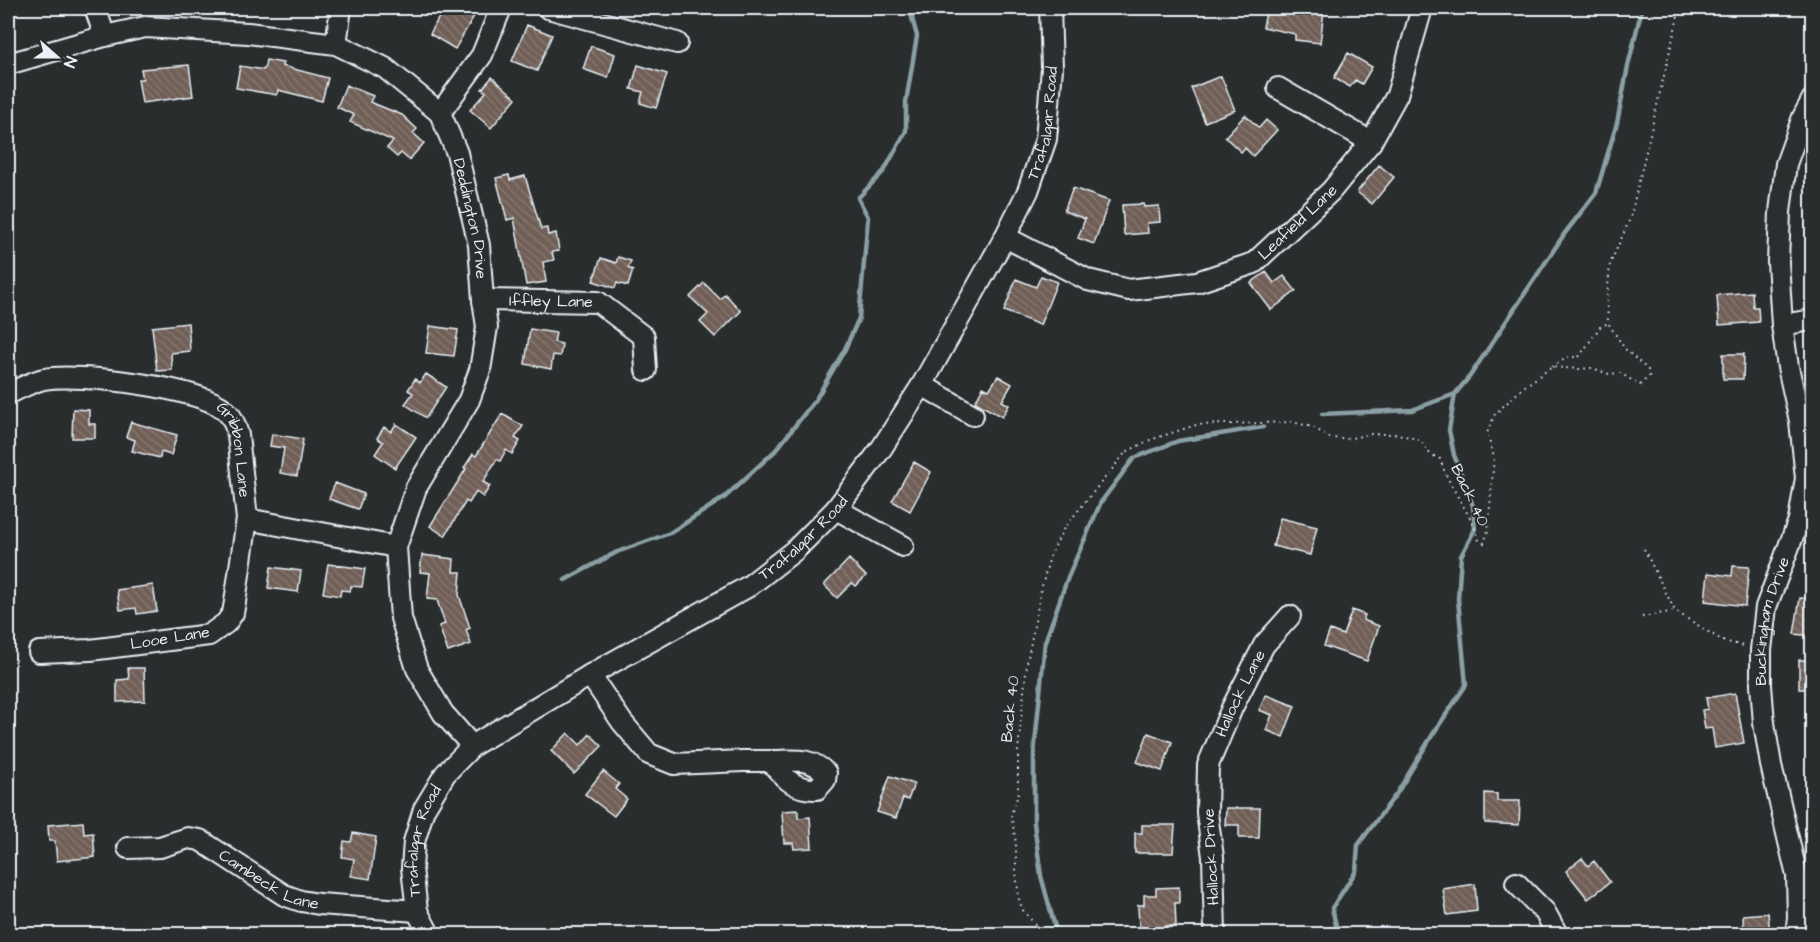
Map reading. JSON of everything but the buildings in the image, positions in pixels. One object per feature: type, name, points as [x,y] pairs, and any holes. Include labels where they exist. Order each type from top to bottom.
[{"type":"street","points":[[95,8],[105,36]]},
{"type":"street","points":[[336,44],[341,8]]},
{"type":"street","points":[[440,113],[482,55],[501,8]]},
{"type":"street","points":[[548,8],[677,44]]},
{"type":"street","name":"Trafalgar Road","points":[[429,934],[417,911],[412,868],[414,842],[424,809],[444,774],[472,746],[590,675],[749,586],[795,550],[836,509],[881,449],[922,385],[1005,237],[1028,191],[1046,139],[1052,68],[1050,8]]},
{"type":"street","name":"Leafield Lane","points":[[1005,237],[1088,280],[1130,290],[1197,282],[1254,263],[1331,192],[1371,142],[1397,95],[1422,8]]},
{"type":"street","name":"Deddington Drive","points":[[8,64],[145,27],[248,33],[336,44],[385,68],[440,113],[456,153],[479,245],[487,327],[480,369],[469,400],[416,489],[396,547],[401,618],[417,669],[443,713],[472,746]]},
{"type":"street","points":[[1278,88],[1371,142]]},
{"type":"street","name":"Buckingham Drive","points":[[1796,934],[1797,876],[1771,765],[1764,723],[1761,650],[1766,607],[1799,520],[1806,478],[1800,421],[1788,367],[1782,325],[1778,262],[1780,212],[1786,164],[1803,117],[1812,100]]},
{"type":"street","name":"Iffley Lane","points":[[483,300],[598,302],[644,337],[646,370]]},
{"type":"street","points":[[1782,325],[1812,320]]},
{"type":"street","name":"Gribbon Lane","points":[[14,391],[43,380],[71,378],[157,387],[212,402],[234,421],[238,435],[247,519],[396,547]]},
{"type":"street","points":[[922,385],[973,415]]},
{"type":"street","points":[[836,509],[903,546]]},
{"type":"street","name":"Looe Lane","points":[[39,652],[90,650],[209,635],[219,629],[232,613],[235,602],[247,519]]},
{"type":"street","name":"Hallock Lane","points":[[1208,780],[1208,765],[1232,708],[1264,645],[1290,615]]},
{"type":"street","points":[[590,675],[622,722],[649,754],[674,764],[770,761]]},
{"type":"street","name":"Hallock Drive","points":[[1208,780],[1207,813],[1213,857],[1215,934]]},
{"type":"street","name":"Cambeck Lane","points":[[128,848],[160,847],[188,838],[200,840],[284,895],[301,901],[417,911]]},
{"type":"street","points":[[1516,882],[1545,912],[1557,934]]},
{"type":"path","points":[[1552,367],[1591,368],[1609,374],[1620,373],[1640,385],[1650,376],[1648,370],[1625,349],[1608,323],[1607,297],[1610,264],[1630,219],[1680,8]]},
{"type":"path","points":[[1552,367],[1568,357],[1579,357],[1600,327],[1608,323]]},
{"type":"path","name":"Back 40","points":[[1043,934],[1022,909],[1019,899],[1016,843],[1011,814],[1018,795],[1018,750],[1027,663],[1050,556],[1065,528],[1126,452],[1150,440],[1196,425],[1292,422],[1313,427],[1330,438],[1347,439],[1371,434],[1409,436],[1420,440],[1430,454],[1440,459],[1445,474],[1479,540],[1484,543],[1489,523],[1494,457],[1487,433],[1495,414],[1525,386],[1552,367]]},
{"type":"path","points":[[1644,549],[1675,611],[1723,641],[1761,650]]},
{"type":"path","points":[[1642,617],[1675,611]]},
{"type":"waterway","points":[[565,580],[617,552],[670,533],[725,497],[776,450],[816,399],[845,349],[859,318],[868,217],[858,198],[884,171],[906,131],[906,102],[917,36],[911,8]]},
{"type":"waterway","points":[[1322,414],[1412,410],[1455,394],[1470,376],[1565,233],[1596,193],[1617,123],[1642,8]]},
{"type":"waterway","points":[[1338,934],[1332,908],[1356,871],[1358,845],[1397,793],[1466,685],[1458,599],[1461,556],[1475,529],[1473,506],[1454,455],[1449,430],[1455,394]]},
{"type":"waterway","points":[[1057,934],[1041,876],[1034,823],[1034,754],[1045,642],[1068,577],[1101,502],[1134,458],[1178,441],[1263,427]]}]
